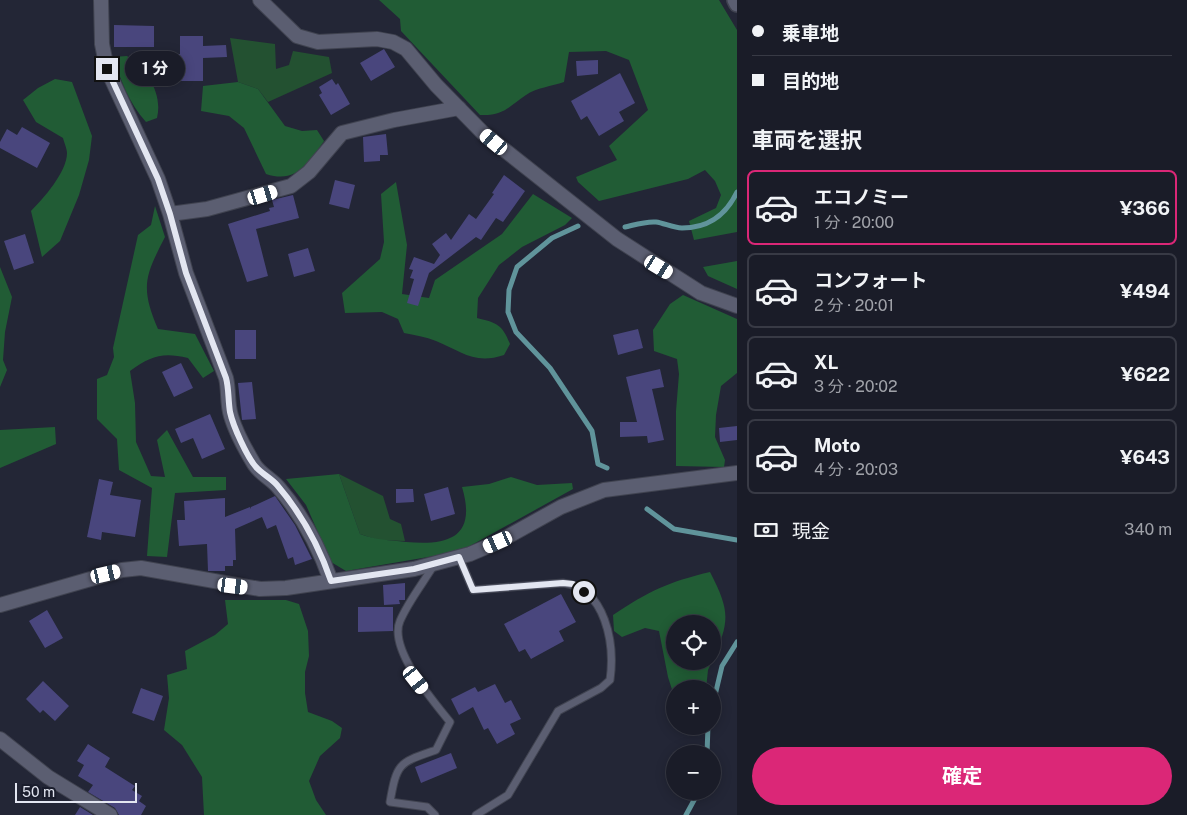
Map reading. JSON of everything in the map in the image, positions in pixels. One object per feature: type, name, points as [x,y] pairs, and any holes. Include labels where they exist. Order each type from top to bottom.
[{"type":"main road","points":[[735,0],[737,4]]},
{"type":"street","points":[[101,0],[102,44],[107,69],[147,152],[170,214],[186,273],[226,378],[229,389],[230,414],[256,467],[275,482],[296,508],[321,552],[331,581]]},
{"type":"street","points":[[260,0],[297,36],[318,42],[377,39],[393,42],[406,49],[436,85],[504,150],[632,251],[701,292],[737,306]]},
{"type":"street","points":[[170,214],[207,209],[291,186],[310,172],[342,133],[394,120],[459,108]]},
{"type":"street","points":[[0,605],[90,578],[122,570],[141,568],[260,589],[286,588],[434,565],[498,542],[562,507],[604,490],[737,473]]},
{"type":"street","points":[[0,739],[48,777],[110,815]]},
{"type":"lane","points":[[459,557],[473,590],[563,583],[573,584],[595,601],[602,612],[609,637],[612,666],[610,680],[600,688],[558,711],[508,795],[476,815]]},
{"type":"lane","points":[[434,565],[398,623],[400,644],[416,680],[450,722],[436,750],[405,761],[394,777],[390,802],[427,806],[435,815]]},
{"type":"green space","points":[[379,0],[719,0],[737,30],[737,232],[694,240],[689,221],[716,208],[721,195],[715,181],[705,170],[688,179],[599,201],[578,182],[576,177],[617,160],[609,146],[648,110],[629,60],[606,51],[569,52],[564,82],[530,93],[510,107],[495,114],[480,115],[401,31],[400,19]]},
{"type":"green space","points":[[230,38],[275,44],[276,69],[289,65],[293,51],[329,57],[332,73],[268,102],[258,89],[238,82]]},
{"type":"green space","points":[[127,56],[141,68],[152,83],[158,100],[157,118],[146,122],[126,91],[113,57]]},
{"type":"green space","points":[[55,79],[72,82],[92,136],[89,160],[79,195],[60,241],[42,257],[31,211],[59,177],[66,160],[67,151],[63,138],[36,122],[23,100],[38,88]]},
{"type":"green space","points":[[238,82],[258,89],[285,126],[302,131],[317,130],[324,141],[301,170],[286,176],[266,174],[244,128],[229,116],[201,111],[203,86]]},
{"type":"green space","points":[[396,182],[407,245],[402,294],[429,298],[435,280],[502,234],[533,194],[572,218],[565,225],[522,247],[499,265],[478,298],[477,318],[498,325],[507,337],[510,344],[504,355],[493,358],[468,356],[432,340],[404,333],[398,319],[382,312],[345,313],[342,293],[380,259],[384,242],[381,194]]},
{"type":"green space","points":[[155,206],[165,237],[149,272],[147,282],[152,315],[158,329],[195,334],[214,371],[203,378],[188,358],[171,355],[151,359],[130,371],[135,403],[136,442],[151,476],[165,477],[157,440],[167,430],[193,477],[226,477],[226,490],[175,493],[167,557],[147,556],[152,488],[119,470],[117,439],[97,419],[97,379],[107,375],[114,357],[113,348],[138,235],[151,225]]},
{"type":"green space","points":[[737,261],[737,289],[708,276],[703,267]]},
{"type":"green space","points":[[0,267],[12,297],[5,332],[3,360],[7,370],[0,387]]},
{"type":"green space","points":[[683,295],[737,319],[737,373],[721,386],[716,415],[715,437],[725,460],[724,467],[676,466],[676,411],[679,374],[677,359],[654,351],[653,330],[670,304]]},
{"type":"green space","points":[[55,427],[56,444],[0,468],[0,430]]},
{"type":"green space","points":[[339,474],[383,496],[390,519],[401,524],[405,541],[378,540],[360,534]]},
{"type":"green space","points":[[339,474],[360,534],[377,539],[421,543],[447,540],[456,535],[462,527],[466,517],[466,504],[462,487],[489,484],[511,477],[537,485],[572,483],[573,489],[468,547],[434,556],[346,571],[331,562],[306,505],[286,479]]},
{"type":"green space","points":[[710,572],[717,585],[724,606],[725,625],[721,640],[721,615],[666,615],[666,667],[659,631],[645,628],[622,637],[614,631],[613,615],[659,588]]},
{"type":"green space","points":[[225,600],[286,600],[299,604],[308,631],[309,656],[305,672],[305,693],[308,712],[332,721],[342,728],[340,738],[320,756],[309,781],[316,800],[326,815],[204,815],[202,777],[182,745],[164,730],[169,698],[167,675],[187,669],[185,651],[215,635],[228,624]]},
{"type":"green space","points":[[667,670],[708,670],[707,680],[669,680]]},
{"type":"building","points":[[114,25],[154,26],[154,47],[114,47]]},
{"type":"building","points":[[180,36],[203,36],[203,46],[226,45],[227,57],[203,58],[203,81],[180,81],[180,66],[173,66],[172,54],[180,54]]},
{"type":"building","points":[[384,49],[395,67],[371,81],[360,63]]},
{"type":"building","points":[[598,60],[598,74],[577,76],[576,61]]},
{"type":"building","points":[[620,73],[635,103],[619,112],[624,121],[599,136],[587,116],[581,120],[571,101]]},
{"type":"building","points":[[332,79],[336,85],[338,83],[350,104],[331,115],[319,95],[322,93],[319,87]]},
{"type":"building","points":[[22,127],[50,143],[37,168],[0,148],[0,142],[7,129],[17,135]]},
{"type":"building","points":[[386,134],[388,155],[380,155],[380,161],[364,162],[363,137]]},
{"type":"building","points":[[504,175],[525,191],[503,222],[496,218],[481,240],[476,237],[429,273],[418,306],[407,303],[414,279],[410,278],[413,270],[409,269],[414,257],[434,264],[440,255],[432,244],[446,233],[451,240],[469,214],[476,219],[494,194],[492,193]]},
{"type":"building","points":[[335,180],[355,185],[349,209],[329,204]]},
{"type":"building","points":[[293,195],[299,218],[256,229],[268,276],[247,282],[228,224],[270,211],[269,208],[274,207],[272,200]]},
{"type":"building","points":[[25,234],[34,263],[14,270],[4,241]]},
{"type":"building","points":[[308,248],[315,271],[294,277],[288,254]]},
{"type":"building","points":[[638,329],[643,348],[618,355],[613,335]]},
{"type":"building","points":[[235,330],[256,330],[256,359],[235,359]]},
{"type":"building","points":[[181,363],[193,388],[174,397],[162,372]]},
{"type":"building","points":[[660,369],[664,387],[652,389],[664,440],[648,443],[647,436],[620,437],[620,422],[637,422],[626,377]]},
{"type":"building","points":[[252,382],[256,419],[242,420],[238,383]]},
{"type":"building","points":[[210,414],[225,449],[202,459],[193,438],[181,443],[175,429]]},
{"type":"building","points":[[737,426],[737,440],[720,442],[719,428]]},
{"type":"building","points":[[99,479],[113,482],[110,495],[141,500],[135,537],[102,532],[101,540],[87,537]]},
{"type":"building","points":[[448,487],[455,514],[431,521],[424,494]]},
{"type":"building","points":[[396,489],[413,489],[414,502],[396,503]]},
{"type":"building","points":[[275,496],[295,525],[312,559],[295,565],[293,557],[288,559],[276,525],[267,529],[262,517],[235,529],[236,560],[233,560],[233,566],[225,566],[225,571],[208,571],[207,544],[179,546],[177,520],[185,520],[184,501],[225,498],[225,517],[250,507],[251,509],[251,507]]},
{"type":"building","points":[[405,583],[405,600],[399,600],[400,604],[384,605],[383,585]]},
{"type":"building","points":[[561,594],[576,622],[559,631],[564,641],[531,659],[525,649],[519,652],[504,624]]},
{"type":"building","points":[[358,607],[393,607],[393,631],[358,632]]},
{"type":"building","points":[[47,610],[63,638],[45,648],[29,621]]},
{"type":"building","points":[[43,681],[69,706],[55,721],[43,710],[40,713],[26,699]]},
{"type":"building","points":[[495,684],[505,703],[511,700],[521,719],[510,724],[515,734],[497,744],[488,728],[484,730],[473,707],[459,715],[451,699],[475,687],[478,692]]},
{"type":"building","points":[[141,688],[163,696],[154,721],[132,713]]},
{"type":"building","points":[[88,744],[110,758],[105,767],[135,786],[132,790],[142,796],[139,801],[146,806],[141,815],[119,815],[115,808],[88,792],[93,785],[78,776],[84,765],[77,761]]},
{"type":"building","points":[[451,753],[457,768],[421,783],[415,767]]},
{"type":"building","points":[[80,807],[93,815],[75,815]]},
{"type":"waterway","points":[[625,227],[652,222],[679,228],[700,226],[716,219],[728,207],[737,192]]},
{"type":"waterway","points":[[578,226],[552,238],[517,267],[509,290],[508,312],[516,332],[550,368],[592,431],[598,464],[607,468]]},
{"type":"waterway","points":[[647,509],[674,529],[737,540]]},
{"type":"waterway","points":[[719,680],[722,666],[737,642]]},
{"type":"waterway","points":[[707,745],[708,735]]},
{"type":"waterway","points":[[686,815],[694,800]]},
{"type":"route","points":[[107,69],[158,179],[170,214],[186,273],[226,378],[229,389],[230,414],[238,433],[256,467],[275,482],[296,508],[321,552],[331,581],[414,569],[459,557],[473,590],[563,583],[573,584],[584,592]]}]
